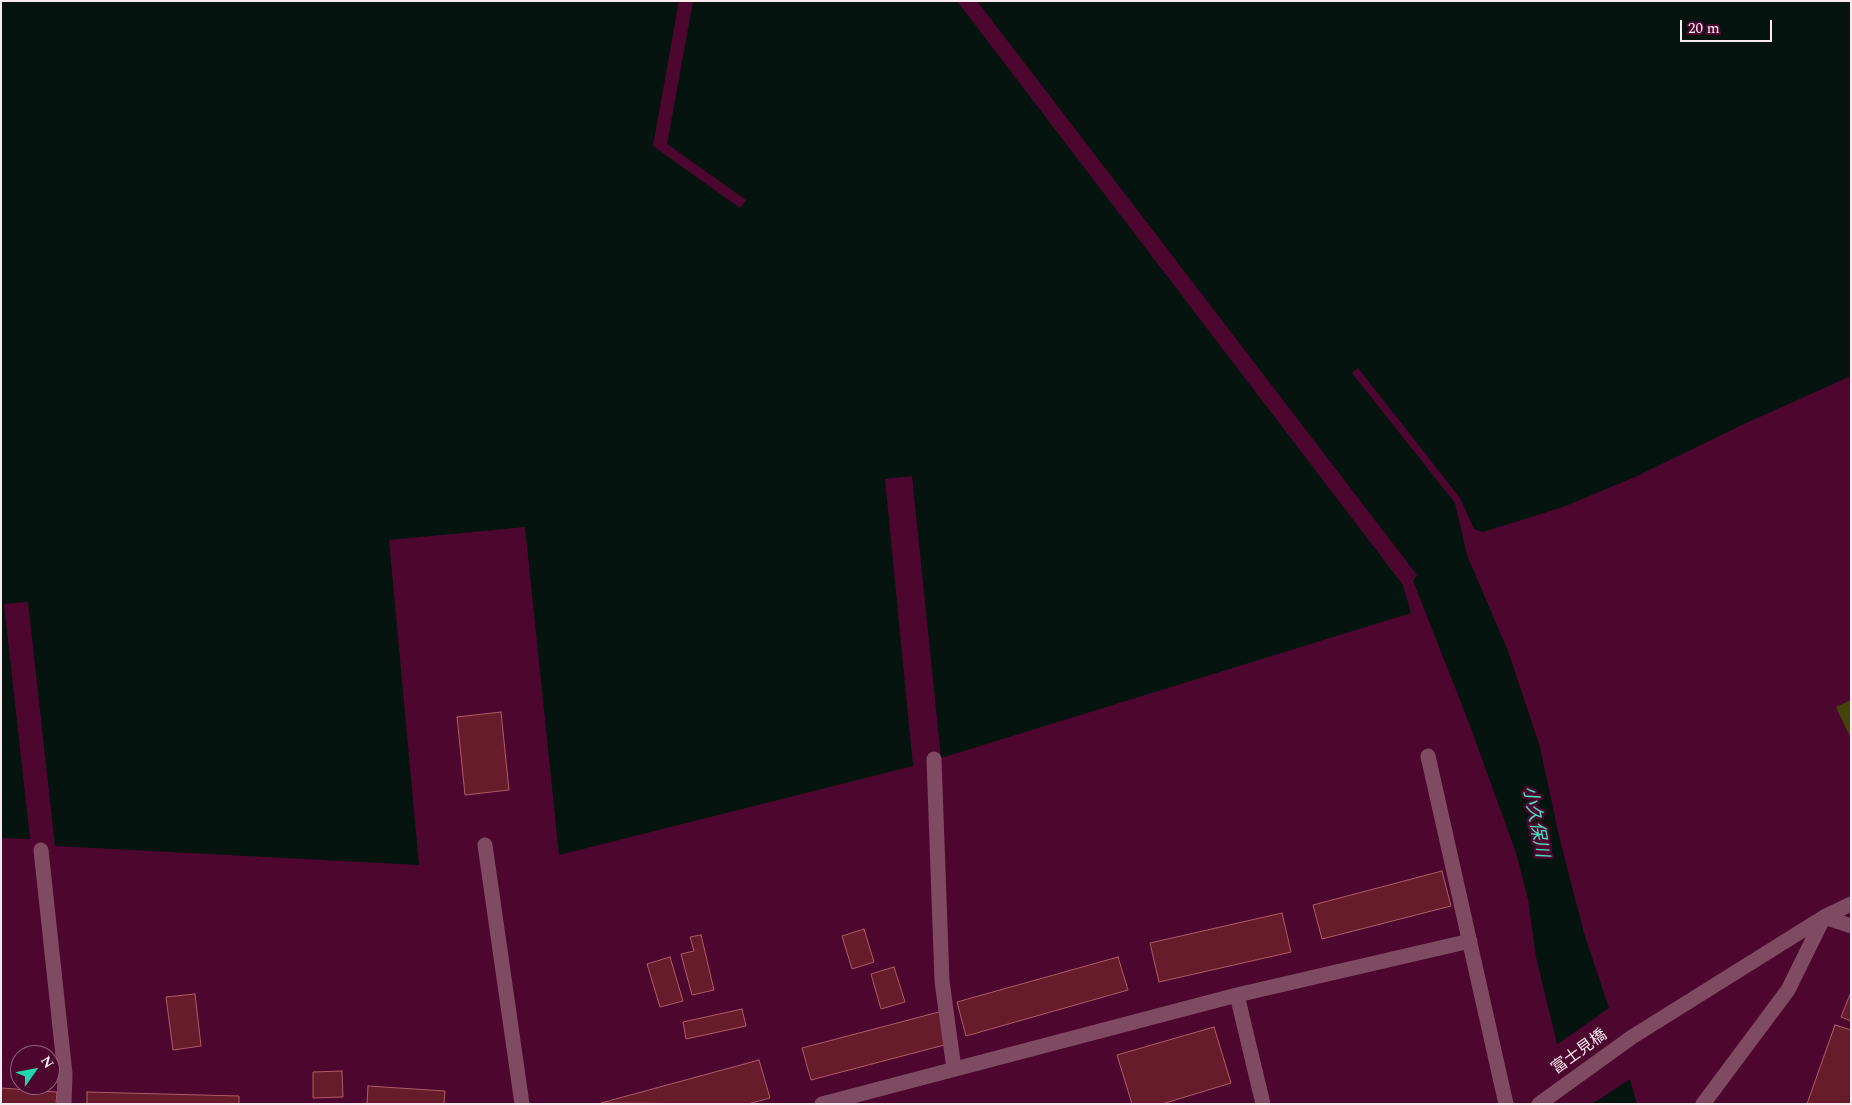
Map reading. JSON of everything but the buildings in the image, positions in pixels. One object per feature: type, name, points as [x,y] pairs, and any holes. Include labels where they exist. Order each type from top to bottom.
[{"type":"street","points":[[1428,756],[1506,1104]]},
{"type":"street","points":[[934,759],[942,981],[954,1069]]},
{"type":"street","points":[[485,844],[522,1104]]},
{"type":"street","points":[[41,850],[65,1074],[64,1104]]},
{"type":"street","name":"富士見橋","points":[[1544,1100],[1632,1037],[1824,917],[1851,904]]},
{"type":"street","points":[[1703,1104],[1788,990],[1824,917],[1851,926]]},
{"type":"street","points":[[822,1104],[1237,995],[1470,941]]},
{"type":"street","points":[[1237,995],[1263,1104]]},
{"type":"shaded area","points":[[1851,700],[1851,739],[1836,707]]},
{"type":"water","points":[[1,1],[679,1],[653,146],[740,208],[746,200],[667,144],[693,1],[957,1],[1403,585],[1411,613],[941,758],[912,476],[885,479],[913,766],[559,855],[525,527],[389,540],[419,865],[55,846],[28,602],[4,604],[30,839],[1,838]]},
{"type":"water","name":"小久保川","points":[[977,1],[1851,1],[1851,376],[1744,424],[1635,477],[1563,507],[1483,532],[1474,529],[1460,498],[1358,368],[1352,373],[1455,503],[1467,555],[1508,651],[1540,747],[1559,836],[1584,933],[1609,1008],[1637,1104],[1565,1104],[1557,1044],[1536,957],[1528,899],[1516,853],[1469,723],[1413,581],[1417,575]]},
{"type":"pier","points":[[1612,1006],[1630,1079],[1592,1104],[1563,1104],[1555,1046]]}]
